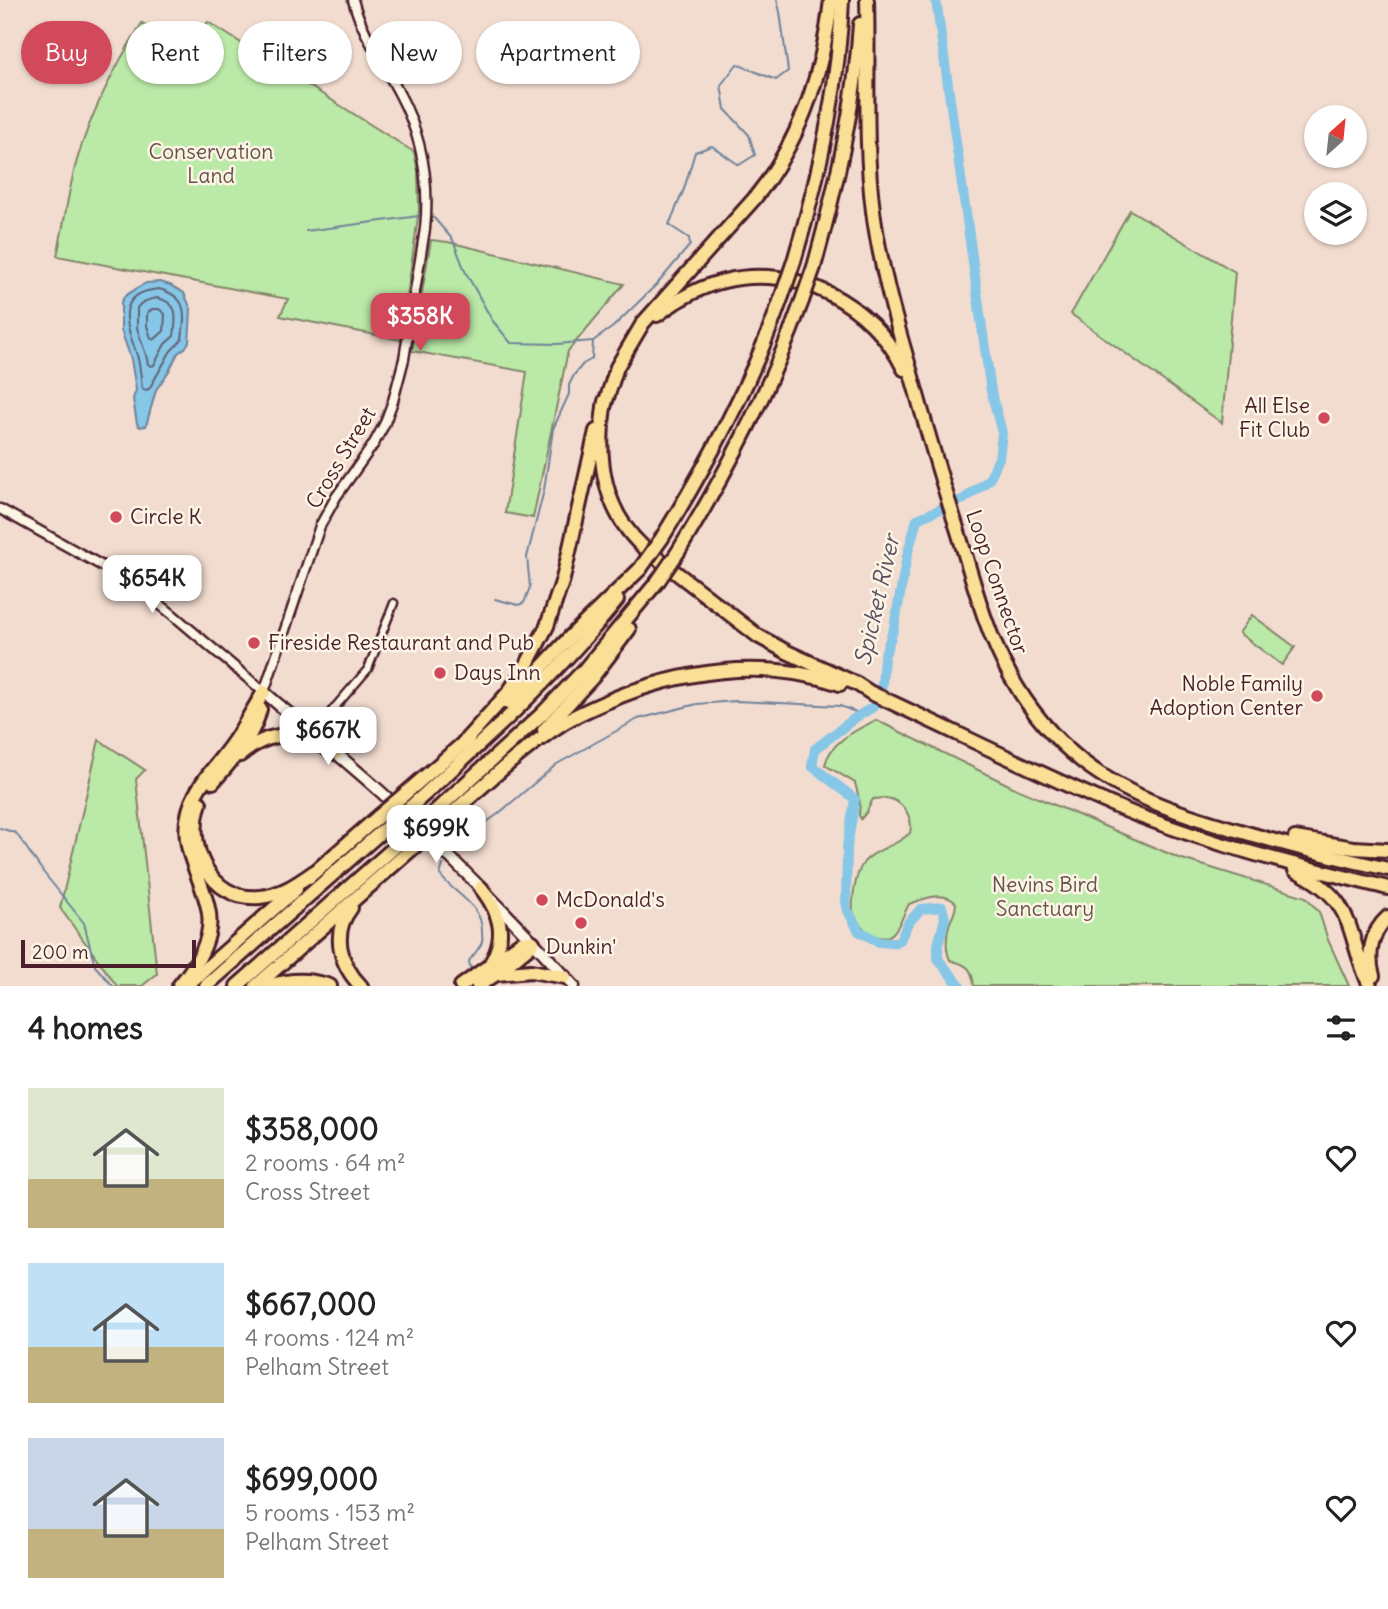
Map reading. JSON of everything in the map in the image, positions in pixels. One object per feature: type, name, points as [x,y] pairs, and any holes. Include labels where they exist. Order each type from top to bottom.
[{"type":"highway","points":[[206,986],[389,825],[411,797],[513,687],[547,626],[562,579],[597,430],[617,367],[643,323],[748,206],[780,162],[799,127],[810,97],[820,64],[831,0]]},
{"type":"highway","points":[[186,986],[379,816],[411,797],[496,731],[549,679],[604,616],[662,538],[719,440],[761,350],[794,261],[824,141],[835,72],[842,0]]},
{"type":"highway","points":[[520,755],[575,698],[629,630],[722,478],[776,369],[814,267],[836,183],[856,73],[862,0]]},
{"type":"highway","points":[[867,0],[866,120],[873,211],[889,297],[919,402]]},
{"type":"highway","points":[[632,341],[664,310],[706,286],[747,277],[795,281],[833,295],[869,321],[897,355],[919,402]]},
{"type":"highway","points":[[605,401],[601,438],[606,486],[615,513],[632,536],[653,555],[758,636],[871,693],[1099,799],[1193,835],[1262,856],[1388,888]]},
{"type":"highway","name":"Loop Connector","points":[[919,402],[949,505],[996,646],[1010,675],[1030,706],[1056,738],[1107,778],[1141,796],[1198,818],[1282,843],[1388,869]]},
{"type":"highway","points":[[463,743],[518,694],[590,617],[640,569]]},
{"type":"highway","points":[[435,821],[584,670],[658,582]]},
{"type":"highway","points":[[237,986],[435,821],[565,722],[596,706],[643,687],[718,671],[781,672],[829,680],[871,693]]},
{"type":"highway","points":[[264,692],[255,724],[244,743],[205,793],[197,816],[197,848],[212,877],[230,892],[245,896],[260,897],[290,888],[314,872]]},
{"type":"highway","points":[[179,986],[204,949],[210,928],[209,910],[187,842],[191,804],[264,692]]},
{"type":"highway","points":[[229,764],[248,748],[278,736],[300,736],[335,753]]},
{"type":"highway","points":[[1198,818],[1328,844],[1388,850]]},
{"type":"highway","points":[[361,986],[350,974],[342,956],[341,928],[348,911],[409,843]]},
{"type":"highway","points":[[1262,856],[1311,879],[1336,899],[1350,926],[1370,986]]},
{"type":"highway","points":[[256,986],[380,877]]},
{"type":"highway","points":[[478,986],[491,971],[500,930],[494,907],[481,888]]},
{"type":"highway","points":[[1378,986],[1372,971],[1370,950],[1378,929],[1388,917]]},
{"type":"highway","points":[[461,986],[491,971],[533,942]]},
{"type":"highway","points":[[491,971],[531,971],[568,983]]},
{"type":"highway","points":[[270,986],[303,980],[330,986]]},
{"type":"main road","points":[[264,692],[381,792],[481,888],[568,983]]},
{"type":"street","name":"Cross Street","points":[[264,692],[320,526],[336,497],[373,445],[394,401],[404,359],[425,229],[427,180],[418,137],[402,98],[360,20],[354,0]]},
{"type":"street","points":[[0,509],[133,583],[264,692]]},
{"type":"street","points":[[309,731],[317,728],[368,669],[394,603]]},
{"type":"green space","name":"Conservation Land","points":[[224,32],[238,41],[238,84],[306,84],[414,152],[418,171],[419,210],[401,340],[280,316],[288,299],[57,256],[77,160],[89,124],[108,84],[112,84],[112,76],[126,49],[126,84],[224,84]]},
{"type":"green space","points":[[1130,210],[1235,272],[1222,423],[1071,314]]},
{"type":"green space","points":[[431,240],[624,284],[568,351],[533,518],[505,513],[527,372],[412,351]]},
{"type":"green space","points":[[1252,615],[1295,647],[1282,665],[1239,633]]},
{"type":"green space","name":"Nevins Bird Sanctuary","points":[[876,720],[1017,789],[1179,858],[1306,897],[1319,912],[1328,940],[1349,986],[974,986],[968,968],[950,960],[948,956],[947,934],[956,903],[940,896],[909,904],[898,927],[888,936],[870,933],[860,925],[854,915],[853,895],[858,873],[872,855],[910,833],[910,821],[901,805],[885,798],[873,799],[861,819],[855,783],[825,765],[832,749],[838,743]]},
{"type":"green space","points":[[99,740],[145,770],[136,779],[157,974],[142,986],[117,986],[60,908]]},
{"type":"water","points":[[160,282],[184,293],[191,309],[189,342],[178,353],[156,390],[146,426],[140,427],[137,424],[133,399],[136,390],[131,359],[121,330],[121,302],[125,296],[146,283]]},
{"type":"waterway","points":[[434,218],[453,240],[465,271],[492,320],[511,343],[557,344],[593,341],[613,327],[658,283],[690,245],[689,238],[669,225],[695,152],[712,146],[739,165],[755,155],[749,135],[725,109],[721,85],[737,64],[776,80],[788,71],[777,0]]},
{"type":"waterway","name":"Spicket River","points":[[936,0],[991,391],[1002,433],[999,458],[989,480],[964,499],[917,519],[907,556],[894,628],[884,657],[882,685],[873,707],[815,749],[812,766],[855,799],[847,847],[846,907],[859,931],[879,942],[893,943],[900,940],[908,923],[921,909],[942,907],[945,918],[938,945],[938,959],[960,986]]},
{"type":"waterway","points":[[306,231],[419,216]]},
{"type":"waterway","points":[[495,599],[518,605],[524,603],[530,587],[527,557],[544,490],[553,429],[569,394],[569,385],[574,375],[583,364],[592,359],[593,341]]},
{"type":"waterway","points":[[457,851],[473,832],[557,764],[638,719],[697,704],[736,701],[840,706],[861,714]]},
{"type":"waterway","points":[[0,828],[16,833],[84,923],[95,966],[113,986]]},
{"type":"waterway","points":[[443,865],[440,875],[472,906],[481,922],[482,941],[469,961],[470,968]]},
{"type":"place","name":"All Else Fit Club","points":[[1324,418]]},
{"type":"place","name":"Circle K","points":[[116,517]]},
{"type":"place","name":"Fireside Restaurant and Pub","points":[[254,643]]},
{"type":"place","name":"Days Inn","points":[[440,673]]},
{"type":"place","name":"Noble Family Adoption Center","points":[[1317,696]]},
{"type":"place","name":"McDonald's","points":[[542,900]]},
{"type":"place","name":"Dunkin'","points":[[581,923]]}]
